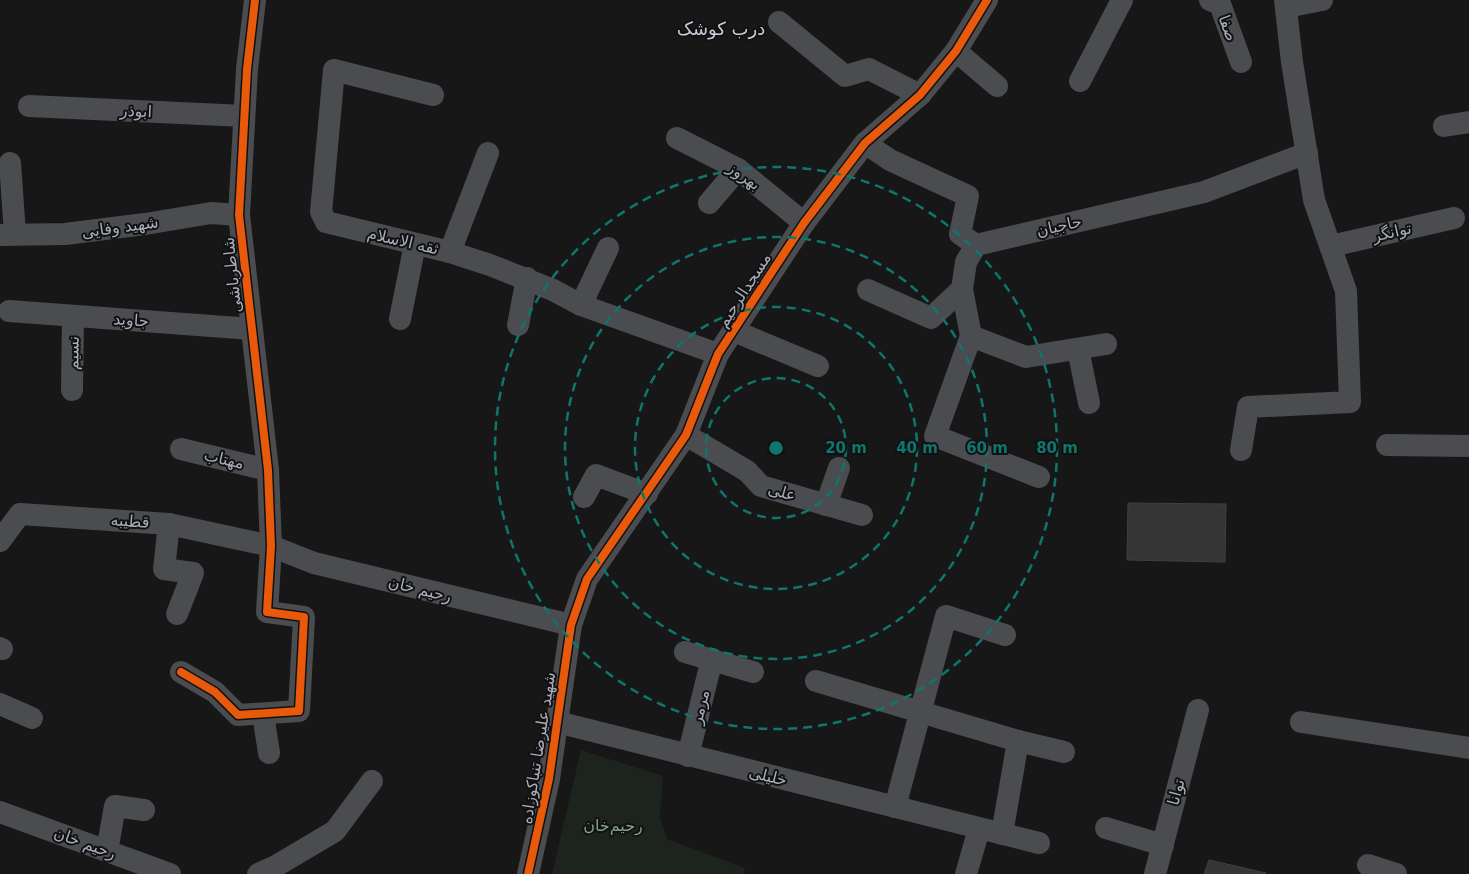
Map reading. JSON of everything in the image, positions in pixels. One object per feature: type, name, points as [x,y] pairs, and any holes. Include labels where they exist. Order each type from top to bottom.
[{"type":"street","name":"شاطرباشی","points":[[255,0],[247,69],[239,215],[268,470],[271,546],[267,612],[304,617],[299,711],[263,714]]},
{"type":"street","name":"مسجدالرحیم","points":[[571,625],[587,579],[686,435],[718,354],[804,224],[864,143],[920,95],[956,51],[987,0]]},
{"type":"street","points":[[1080,81],[1122,0]]},
{"type":"street","name":"صفا","points":[[1210,0],[1220,4],[1241,62]]},
{"type":"street","points":[[1241,450],[1248,408],[1350,402],[1346,291],[1314,200],[1292,62],[1286,4],[1322,0]]},
{"type":"street","points":[[779,22],[845,76],[869,69],[920,95]]},
{"type":"street","points":[[956,51],[998,86]]},
{"type":"street","name":"ثقه الاسلام","points":[[433,95],[334,70],[321,212],[326,222],[450,252],[527,278],[581,305],[718,354]]},
{"type":"street","name":"ابوذر","points":[[29,106],[244,116]]},
{"type":"street","points":[[1444,126],[1469,122]]},
{"type":"street","name":"بهروز","points":[[677,138],[738,170],[804,224]]},
{"type":"street","points":[[864,143],[890,160],[968,196],[960,234],[976,245],[966,262],[962,290],[971,336],[935,436],[1039,477]]},
{"type":"street","points":[[450,252],[488,153]]},
{"type":"street","name":"حاجیان","points":[[976,245],[1204,192],[1307,153]]},
{"type":"street","points":[[8,235],[10,163]]},
{"type":"street","points":[[709,203],[738,170]]},
{"type":"street","name":"شهید وفایی","points":[[8,235],[65,234],[211,213],[239,215]]},
{"type":"street","name":"توانگر","points":[[1331,246],[1454,218]]},
{"type":"street","points":[[400,319],[415,244]]},
{"type":"street","points":[[581,305],[608,248]]},
{"type":"street","points":[[518,325],[527,278]]},
{"type":"street","points":[[868,290],[931,318],[962,290]]},
{"type":"street","name":"جاوید","points":[[9,311],[252,329]]},
{"type":"street","name":"نسیم","points":[[72,390],[73,316]]},
{"type":"street","points":[[734,331],[818,366]]},
{"type":"street","points":[[971,336],[1026,357],[1106,344]]},
{"type":"street","points":[[1078,349],[1089,402]]},
{"type":"street","name":"علی","points":[[686,435],[747,471],[761,486],[862,515]]},
{"type":"street","points":[[1387,445],[1469,446]]},
{"type":"street","name":"مهتاب","points":[[181,449],[268,470]]},
{"type":"street","points":[[826,505],[839,468]]},
{"type":"street","points":[[584,497],[596,475],[647,494]]},
{"type":"street","name":"قطیبه","points":[[0,541],[20,514],[169,524],[271,546]]},
{"type":"street","points":[[169,524],[164,569],[193,573],[177,614]]},
{"type":"street","name":"رحیم خان","points":[[271,546],[314,563],[571,625]]},
{"type":"street","points":[[895,807],[946,616],[1005,635]]},
{"type":"street","name":"شهید علیرضا تنباکوزاده","points":[[528,874],[549,779],[571,625]]},
{"type":"street","points":[[684,652],[753,672]]},
{"type":"street","name":"مرمر","points":[[688,756],[712,659]]},
{"type":"street","points":[[181,672],[215,692],[238,715],[263,714],[269,754]]},
{"type":"street","points":[[816,681],[1018,741],[1064,752]]},
{"type":"street","points":[[0,704],[32,718]]},
{"type":"street","name":"توانا","points":[[1155,874],[1198,710]]},
{"type":"street","name":"خلیلی","points":[[557,722],[1039,844]]},
{"type":"street","points":[[1300,722],[1469,748]]},
{"type":"street","points":[[1002,834],[1018,741]]},
{"type":"street","points":[[258,874],[276,866],[335,831],[372,781]]},
{"type":"street","points":[[107,851],[115,806],[144,810]]},
{"type":"street","name":"رحیم خان","points":[[0,812],[170,874]]},
{"type":"street","points":[[1106,828],[1163,845]]},
{"type":"street","points":[[966,874],[979,829]]},
{"type":"street","points":[[1368,865],[1396,874]]},
{"type":"green space","name":"رحیم‌خان","points":[[581,750],[663,776],[660,817],[667,839],[745,868],[743,874],[552,874]]},
{"type":"building","points":[[1128,503],[1226,504],[1225,562],[1127,560]]},
{"type":"building","points":[[1209,860],[1266,873],[1204,874]]},
{"type":"cycle path","points":[[181,672],[215,692],[238,715],[299,711],[304,617],[267,612],[271,546],[268,470],[239,215],[247,69],[255,0]]},
{"type":"cycle path","points":[[528,874],[549,779],[571,625],[587,579],[686,435],[718,354],[804,223],[865,143],[920,95],[956,51],[987,0]]},
{"type":"district","name":"درب کوشک","points":[[721,28]]}]
